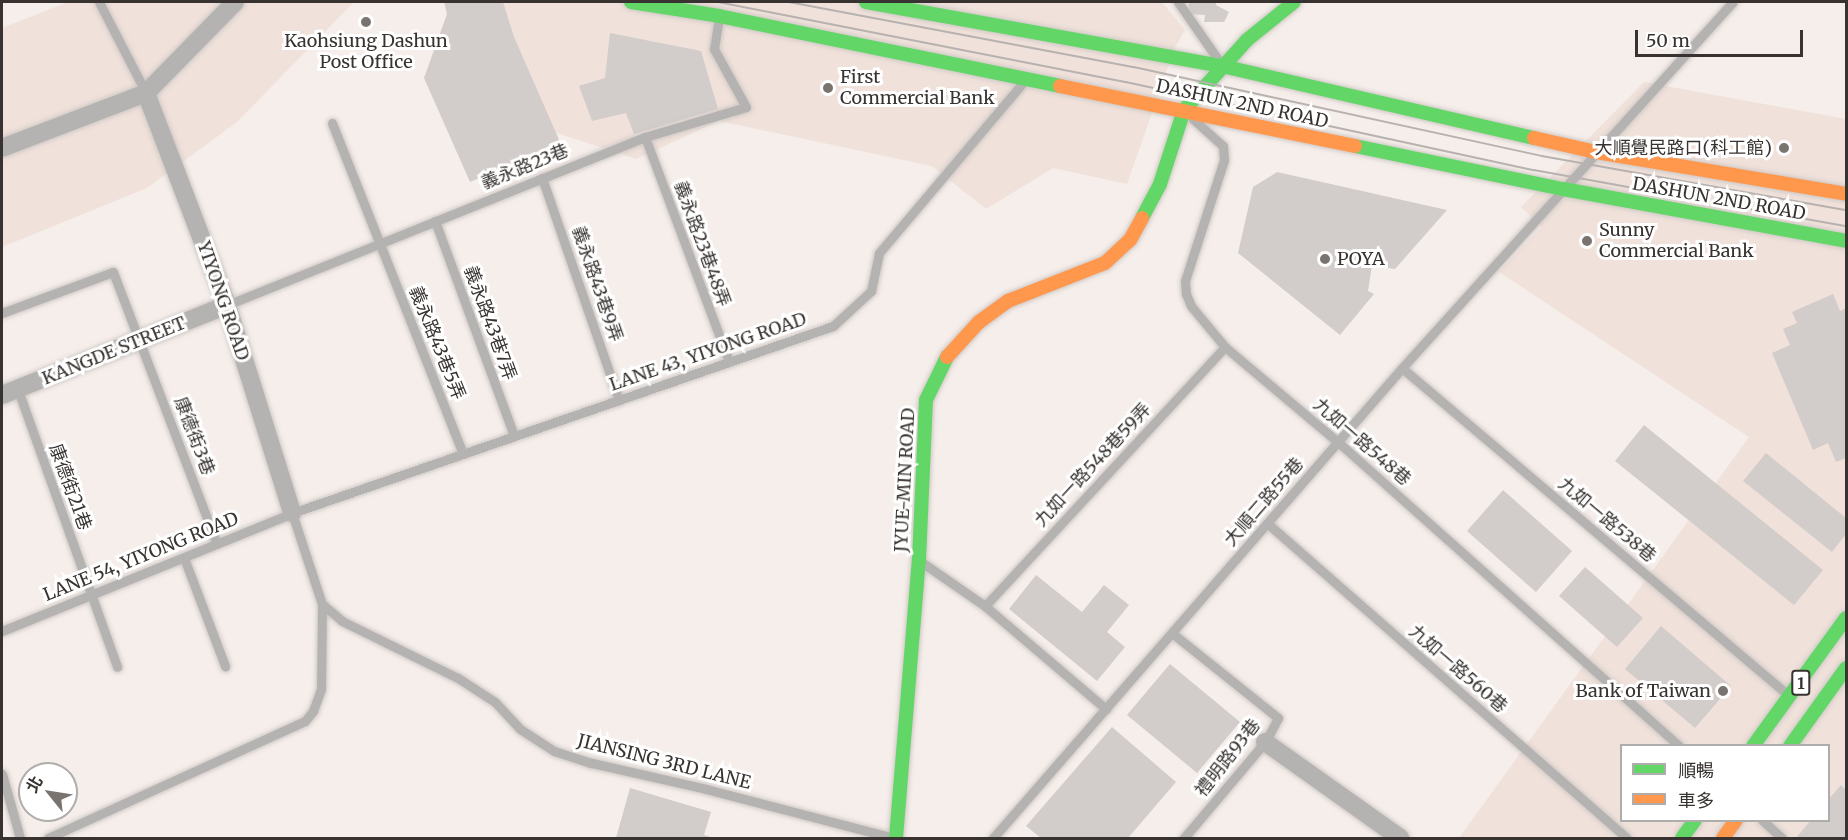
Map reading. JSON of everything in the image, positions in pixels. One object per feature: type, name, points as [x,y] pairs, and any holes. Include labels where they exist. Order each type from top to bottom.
[{"type":"street","points":[[2,148],[146,93],[236,2]]},
{"type":"street","name":"DASHUN 2ND ROAD","points":[[631,2],[688,6],[719,16],[1563,189],[1846,241]]},
{"type":"street","name":"DASHUN 2ND ROAD","points":[[866,2],[1222,66],[1596,152],[1846,194]]},
{"type":"street","name":"JYUE-MIN ROAD","points":[[895,838],[919,560],[926,400],[946,357],[979,322],[1008,301],[1105,263],[1130,240],[1160,184],[1184,110],[1246,40],[1294,2]]},
{"type":"street","name":"YIYONG ROAD","points":[[146,93],[227,305],[292,513]]},
{"type":"street","name":"KANGDE STREET","points":[[10,392],[227,305]]},
{"type":"street","name":"1","points":[[1754,744],[1791,697],[1846,618]]},
{"type":"street","name":"1","points":[[1792,744],[1843,680]]},
{"type":"street","points":[[1265,742],[1400,838]]},
{"type":"street","points":[[1682,838],[1694,822]]},
{"type":"street","points":[[1722,838],[1734,822]]},
{"type":"lane","points":[[99,2],[146,93]]},
{"type":"lane","points":[[1178,2],[1222,66]]},
{"type":"lane","name":"大順二路55巷","points":[[993,838],[1402,368],[1733,2]]},
{"type":"lane","name":"義永路23巷","points":[[227,305],[645,137],[746,107],[714,49],[719,16]]},
{"type":"lane","name":"LANE 43, YIYONG ROAD","points":[[292,513],[833,326],[871,291],[879,254],[1026,78]]},
{"type":"lane","name":"九如一路548巷","points":[[1184,110],[1223,146],[1224,160],[1185,281],[1186,294],[1191,306],[1226,347],[1338,442],[1677,744]]},
{"type":"lane","name":"義永路43巷5弄","points":[[332,123],[463,454]]},
{"type":"lane","name":"義永路23巷48弄","points":[[645,137],[729,362]]},
{"type":"lane","name":"義永路43巷9弄","points":[[543,178],[619,400]]},
{"type":"lane","name":"義永路43巷7弄","points":[[435,221],[514,436]]},
{"type":"lane","name":"康德街3巷","points":[[2,313],[113,272],[217,544]]},
{"type":"lane","name":"九如一路548巷59弄","points":[[985,606],[1226,347]]},
{"type":"lane","name":"九如一路538巷","points":[[1402,368],[1791,697]]},
{"type":"lane","name":"康德街21巷","points":[[10,392],[92,596],[117,667]]},
{"type":"lane","points":[[48,838],[305,721],[313,711],[321,689],[322,604],[292,513]]},
{"type":"lane","name":"LANE 54, YIYONG ROAD","points":[[2,631],[292,513]]},
{"type":"lane","name":"九如一路560巷","points":[[1267,523],[1627,838]]},
{"type":"lane","points":[[184,558],[225,666]]},
{"type":"lane","points":[[919,560],[985,606],[1106,710]]},
{"type":"lane","name":"JIANSING 3RD LANE","points":[[322,604],[342,621],[458,678],[495,702],[520,729],[554,751],[592,763],[706,789],[895,838]]},
{"type":"lane","name":"禮明路93巷","points":[[1172,633],[1278,718],[1265,742],[1184,838]]},
{"type":"lane","points":[[2,774],[21,838]]},
{"type":"lane","points":[[1764,822],[1782,838]]},
{"type":"shaded area","points":[[68,2],[354,2],[237,122],[147,188],[2,247],[2,28]]},
{"type":"shaded area","points":[[443,2],[1162,2],[1185,30],[1175,47],[1127,184],[1053,168],[986,209],[932,166],[719,121],[636,159],[548,130],[504,14]]},
{"type":"shaded area","points":[[1644,82],[1846,119],[1846,838],[1459,838],[1749,437],[1499,272],[1542,227],[1521,207]]},
{"type":"building","points":[[444,2],[503,2],[514,37],[560,142],[470,182],[424,78],[447,14]]},
{"type":"building","points":[[1189,2],[1216,2],[1216,5],[1229,12],[1224,22],[1204,22],[1205,15],[1188,14]]},
{"type":"building","points":[[610,33],[701,51],[718,109],[634,134],[626,113],[592,121],[579,86],[605,78]]},
{"type":"building","name":"POYA","points":[[1277,172],[1447,210],[1395,269],[1372,265],[1368,291],[1374,294],[1340,335],[1238,253],[1253,187]]},
{"type":"building","points":[[1833,294],[1840,311],[1846,308],[1846,458],[1836,462],[1828,443],[1813,450],[1772,353],[1790,345],[1783,329],[1797,323],[1792,312]]},
{"type":"building","points":[[1644,425],[1823,570],[1794,605],[1615,461]]},
{"type":"building","points":[[1766,453],[1846,518],[1846,534],[1832,552],[1743,481]]},
{"type":"building","points":[[1503,490],[1572,551],[1536,592],[1467,531]]},
{"type":"building","points":[[1585,567],[1643,618],[1617,647],[1559,596]]},
{"type":"building","points":[[1036,575],[1082,612],[1104,585],[1129,605],[1107,632],[1125,647],[1097,681],[1009,609]]},
{"type":"building","points":[[1661,626],[1731,686],[1695,728],[1625,669]]},
{"type":"building","points":[[1170,664],[1240,722],[1197,773],[1127,715]]},
{"type":"building","points":[[1112,727],[1176,782],[1128,838],[1041,838],[1026,826]]},
{"type":"building","points":[[1841,785],[1846,790],[1846,838],[1796,838],[1809,822],[1830,822],[1830,798]]},
{"type":"building","points":[[630,788],[711,812],[704,835],[714,838],[616,838]]},
{"type":"tram line","points":[[718,2],[1126,82],[1534,170],[1846,226]]},
{"type":"tram line","points":[[789,2],[1134,67],[1542,156],[1846,210]]},
{"type":"traffic: fast","points":[[631,2],[719,16],[1060,86]]},
{"type":"traffic: fast","points":[[866,2],[1222,66],[1534,138]]},
{"type":"traffic: fast","points":[[1142,218],[1160,184],[1184,110],[1247,40],[1294,2]]},
{"type":"traffic: fast","points":[[1355,146],[1563,189],[1846,241]]},
{"type":"traffic: fast","points":[[896,838],[919,560],[926,400],[947,357]]},
{"type":"traffic: fast","points":[[1754,744],[1846,618]]},
{"type":"traffic: fast","points":[[1791,744],[1846,668]]},
{"type":"traffic: fast","points":[[1682,838],[1694,822]]},
{"type":"traffic: slow","points":[[1060,86],[1355,146]]},
{"type":"traffic: slow","points":[[1534,138],[1596,152],[1846,194]]},
{"type":"traffic: slow","points":[[947,357],[979,322],[1008,301],[1105,263],[1130,240],[1142,218]]},
{"type":"traffic: slow","points":[[1723,838],[1735,822]]},
{"type":"place","name":"Kaohsiung Dashun Post Office","points":[[366,22]]},
{"type":"place","name":"First Commercial Bank","points":[[828,88]]},
{"type":"place","name":"大順覺民路口(科工館)","points":[[1784,148]]},
{"type":"place","name":"Sunny Commercial Bank","points":[[1587,241]]},
{"type":"place","name":"POYA","points":[[1325,259]]},
{"type":"place","name":"Bank of Taiwan","points":[[1723,691]]}]
